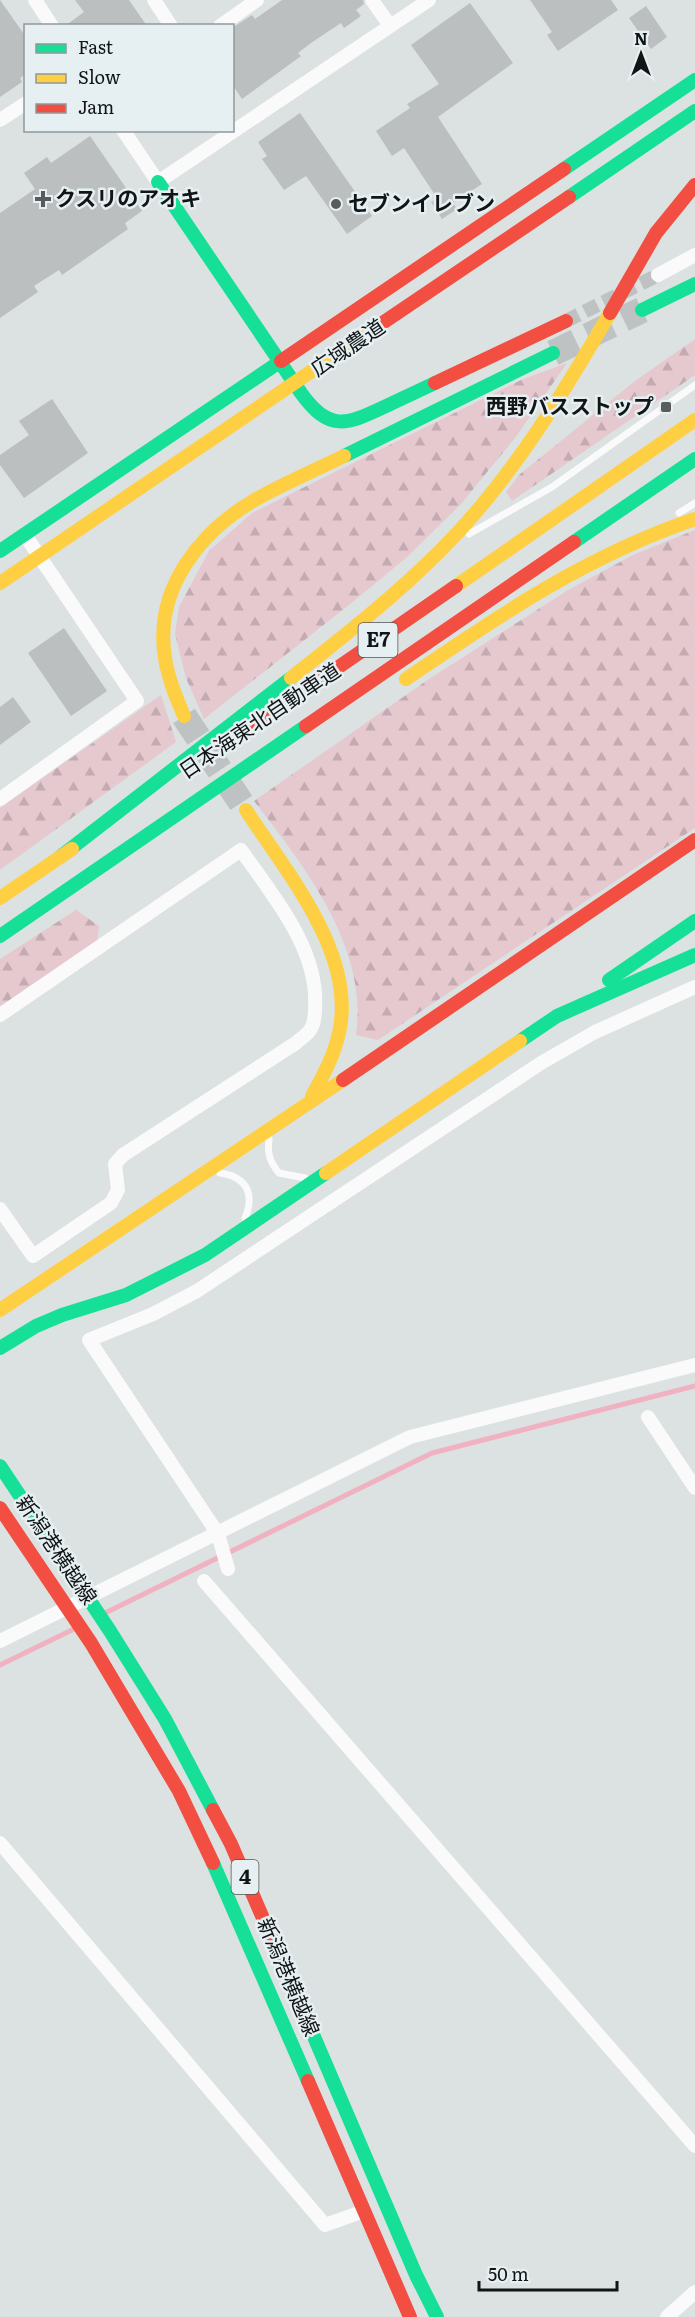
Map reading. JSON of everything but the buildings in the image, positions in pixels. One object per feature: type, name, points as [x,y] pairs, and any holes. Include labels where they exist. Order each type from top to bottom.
[{"type":"main road","name":"広域農道","points":[[0,551],[695,80]]},
{"type":"main road","name":"広域農道","points":[[0,584],[695,111]]},
{"type":"main road","points":[[158,182],[315,413],[321,418],[339,422],[355,421],[566,321]]},
{"type":"main road","points":[[60,857],[366,619],[441,550],[486,500],[544,423],[656,233],[695,185]]},
{"type":"main road","points":[[642,310],[695,284]]},
{"type":"main road","points":[[184,716],[169,678],[163,628],[167,602],[175,579],[187,558],[203,539],[224,519],[253,501],[553,352]]},
{"type":"main road","name":"日本海東北自動車道","points":[[0,898],[345,664],[695,420]]},
{"type":"main road","name":"日本海東北自動車道","points":[[0,936],[695,459]]},
{"type":"main road","points":[[395,686],[542,588],[620,548],[674,525],[695,519]]},
{"type":"main road","points":[[83,880],[237,790]]},
{"type":"main road","points":[[246,810],[318,921],[340,977],[342,1023],[338,1044],[322,1080],[309,1101]]},
{"type":"main road","points":[[0,1310],[695,840]]},
{"type":"main road","points":[[0,1347],[36,1326],[62,1315],[126,1295],[205,1255],[695,921]]},
{"type":"main road","points":[[557,1016],[695,955]]},
{"type":"main road","name":"新潟港横越線","points":[[0,1466],[88,1597],[165,1719],[231,1844],[436,2317]]},
{"type":"main road","name":"新潟港横越線","points":[[0,1508],[68,1608],[179,1791],[220,1877],[410,2317]]},
{"type":"street","points":[[35,0],[51,24]]},
{"type":"street","points":[[154,0],[170,24]]},
{"type":"street","points":[[223,24],[257,0]]},
{"type":"street","points":[[372,0],[390,26]]},
{"type":"street","points":[[236,122],[429,0]]},
{"type":"street","points":[[0,120],[24,104]]},
{"type":"street","points":[[124,132],[158,182],[223,132]]},
{"type":"street","points":[[658,275],[695,255]]},
{"type":"street","points":[[0,799],[137,701],[25,535]]},
{"type":"street","points":[[0,1015],[241,850],[285,914],[306,955],[316,989],[315,1014],[310,1030],[296,1043],[123,1155],[116,1164],[118,1190],[111,1203],[33,1257],[0,1209]]},
{"type":"street","points":[[228,1569],[218,1534],[89,1340],[153,1314],[197,1291],[542,1063],[595,1032],[695,987]]},
{"type":"street","points":[[0,1641],[410,1437],[695,1365]]},
{"type":"street","points":[[648,1417],[695,1488]]},
{"type":"street","points":[[204,1581],[695,2146]]},
{"type":"street","points":[[0,1843],[325,2225],[364,2211]]},
{"type":"street","points":[[667,2317],[695,2292]]},
{"type":"lane","points":[[441,550],[552,487],[695,385]]},
{"type":"lane","points":[[676,514],[695,503]]},
{"type":"lane","points":[[620,548],[667,520]]},
{"type":"lane","points":[[272,1126],[268,1151],[271,1162],[279,1173],[304,1179],[330,1170]]},
{"type":"lane","points":[[202,1175],[222,1173],[234,1176],[244,1184],[249,1193],[250,1205],[239,1232]]},
{"type":"green space","points":[[695,339],[695,375],[512,501],[506,492],[520,474],[635,381]]},
{"type":"green space","points":[[567,363],[515,438],[461,504],[407,557],[204,719],[186,678],[175,634],[179,607],[209,551],[252,513],[521,380]]},
{"type":"green space","points":[[695,530],[695,828],[378,1040],[356,1035],[357,1002],[353,970],[343,939],[312,880],[254,801],[429,679],[568,590],[635,554]]},
{"type":"green space","points":[[161,695],[176,742],[0,870],[0,808]]},
{"type":"green space","points":[[76,910],[99,926],[97,943],[0,1009],[0,959]]},
{"type":"waterway","points":[[103,1614],[432,1453],[695,1386]]},
{"type":"waterway","points":[[0,1665],[74,1629]]},
{"type":"tunnel","points":[[566,321],[658,275]]},
{"type":"tunnel","points":[[553,353],[642,310]]},
{"type":"tunnel","points":[[184,716],[246,810]]},
{"type":"traffic: fast","points":[[564,169],[695,80]]},
{"type":"traffic: fast","points":[[569,197],[695,111]]},
{"type":"traffic: fast","points":[[158,182],[301,393],[320,414],[330,419],[348,421],[371,413],[435,383]]},
{"type":"traffic: fast","points":[[642,310],[695,284]]},
{"type":"traffic: fast","points":[[344,456],[553,353]]},
{"type":"traffic: fast","points":[[0,551],[281,361]]},
{"type":"traffic: fast","points":[[574,542],[695,459]]},
{"type":"traffic: fast","points":[[60,857],[291,678]]},
{"type":"traffic: fast","points":[[0,936],[306,726]]},
{"type":"traffic: fast","points":[[609,980],[695,921]]},
{"type":"traffic: fast","points":[[520,1041],[557,1016],[695,955]]},
{"type":"traffic: fast","points":[[0,1348],[36,1326],[62,1315],[126,1295],[205,1255],[326,1173]]},
{"type":"traffic: fast","points":[[0,1466],[110,1631],[165,1719],[213,1810]]},
{"type":"traffic: fast","points":[[213,1863],[308,2081]]},
{"type":"traffic: fast","points":[[306,2018],[416,2275],[437,2317]]},
{"type":"traffic: slow","points":[[291,678],[405,584],[441,550],[490,496],[553,407],[610,313]]},
{"type":"traffic: slow","points":[[0,583],[381,324]]},
{"type":"traffic: slow","points":[[456,586],[695,420]]},
{"type":"traffic: slow","points":[[184,716],[167,667],[164,626],[175,583],[186,563],[216,528],[253,501],[344,456]]},
{"type":"traffic: slow","points":[[406,679],[475,632],[580,569],[655,534],[695,519]]},
{"type":"traffic: slow","points":[[246,810],[314,915],[328,944],[338,974],[342,1003],[339,1033],[331,1058],[312,1096]]},
{"type":"traffic: slow","points":[[0,898],[72,849]]},
{"type":"traffic: slow","points":[[326,1173],[520,1041]]},
{"type":"traffic: slow","points":[[0,1310],[343,1080]]},
{"type":"traffic: jam","points":[[281,361],[564,169]]},
{"type":"traffic: jam","points":[[610,313],[656,233],[695,185]]},
{"type":"traffic: jam","points":[[381,324],[569,197]]},
{"type":"traffic: jam","points":[[435,383],[566,321]]},
{"type":"traffic: jam","points":[[306,726],[574,542]]},
{"type":"traffic: jam","points":[[256,724],[456,586]]},
{"type":"traffic: jam","points":[[343,1080],[695,840]]},
{"type":"traffic: jam","points":[[0,1508],[91,1643],[179,1791],[213,1863]]},
{"type":"traffic: jam","points":[[213,1810],[231,1844],[306,2018]]},
{"type":"traffic: jam","points":[[308,2081],[410,2317]]},
{"type":"place","name":"クスリのアオキ","points":[[43,199]]},
{"type":"place","name":"セブンイレブン","points":[[336,204]]},
{"type":"place","name":"西野バスストップ","points":[[666,407]]}]
